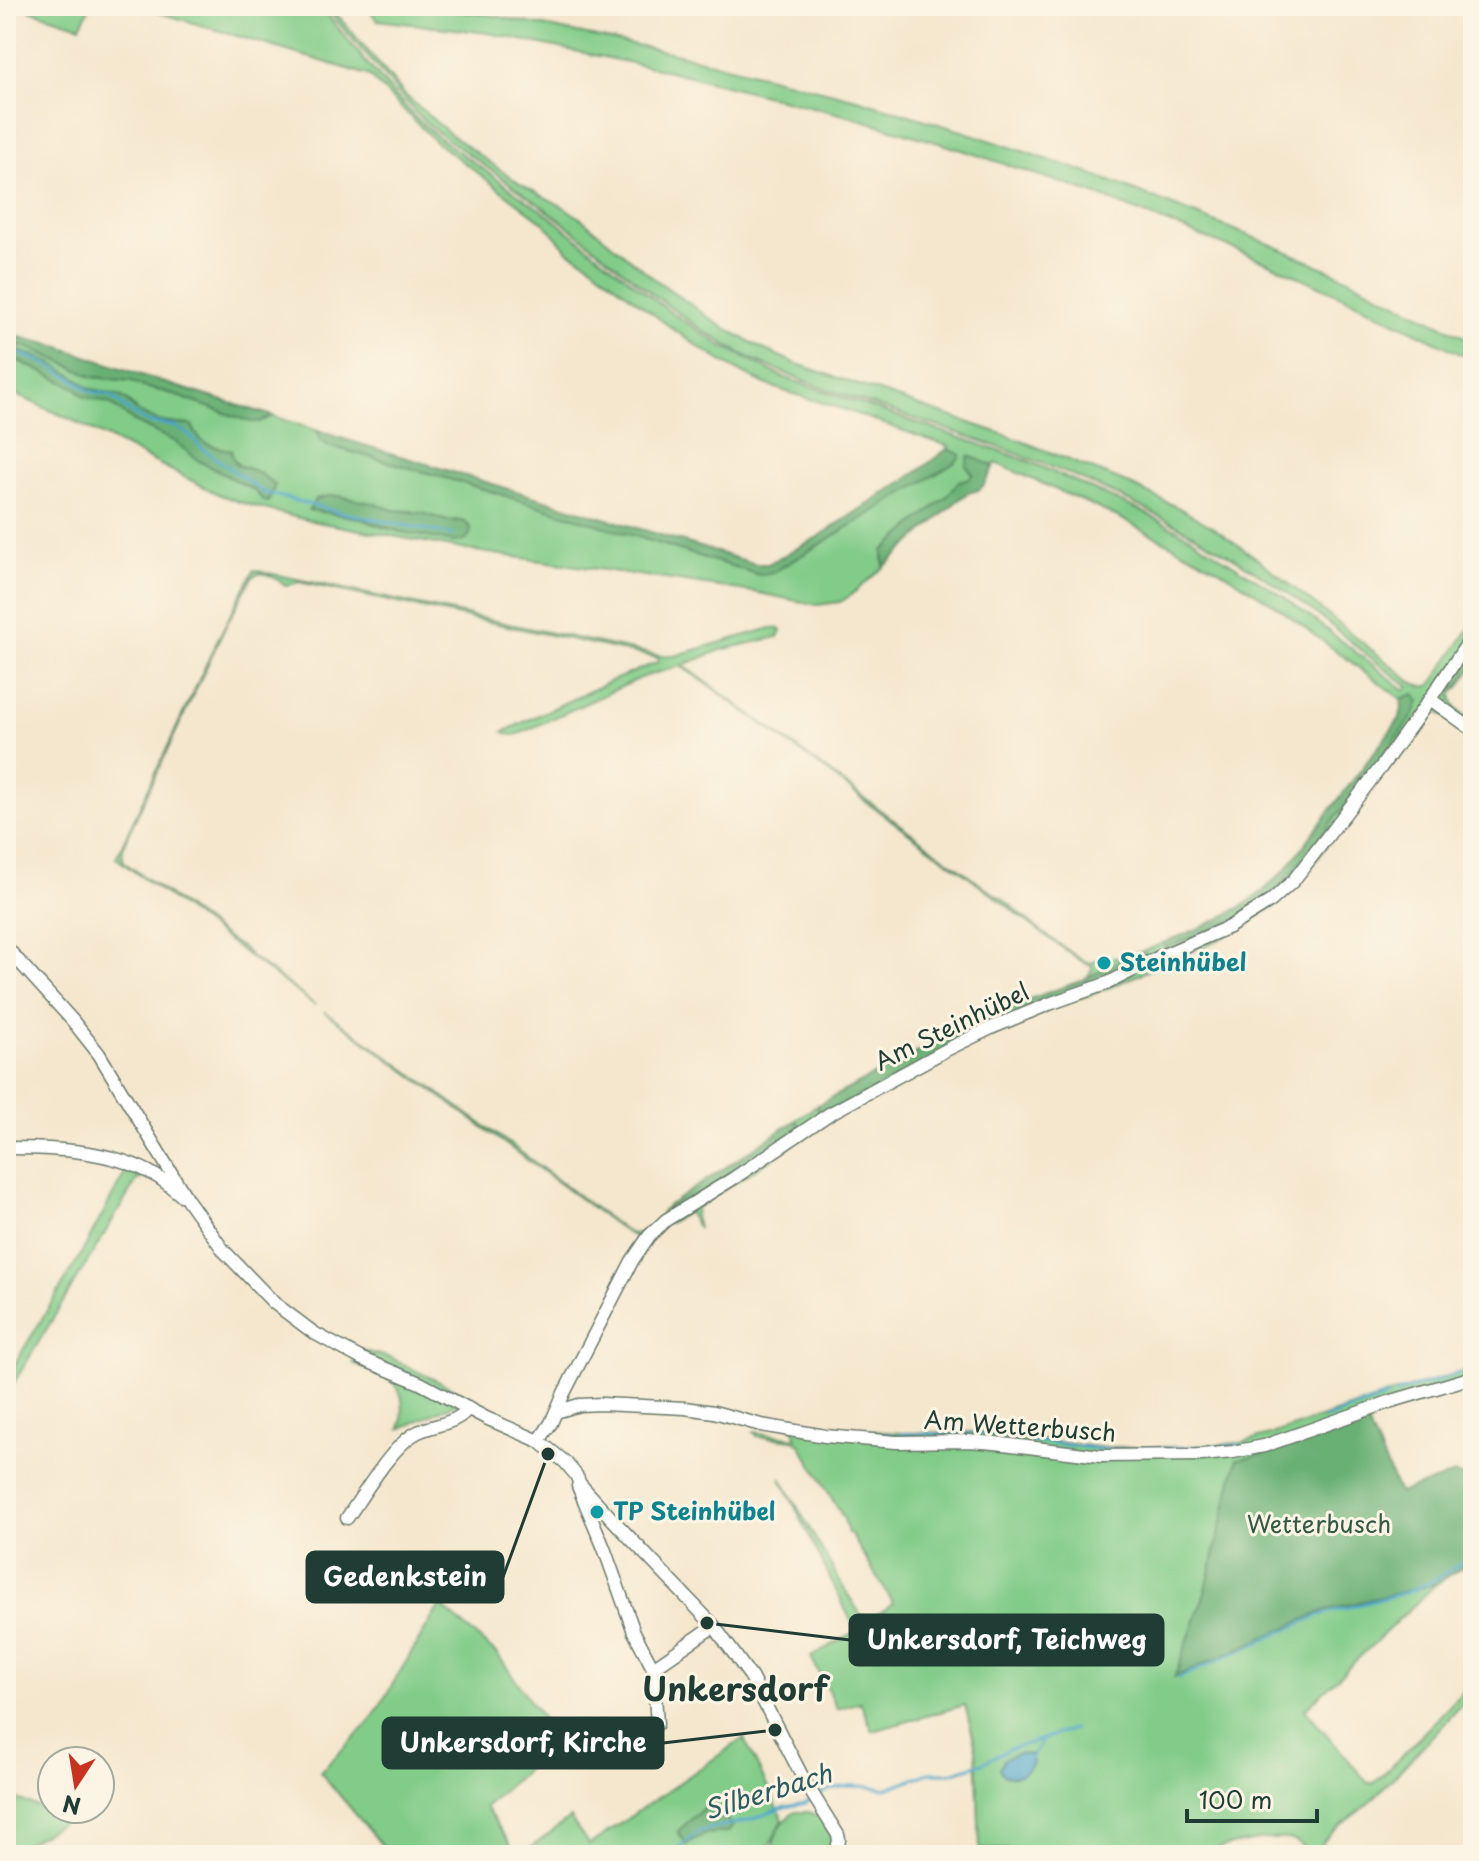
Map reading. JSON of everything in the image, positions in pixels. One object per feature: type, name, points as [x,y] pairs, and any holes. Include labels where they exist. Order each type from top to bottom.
[{"type":"street","name":"Am Steinhübel","points":[[539,1441],[632,1261],[649,1236],[666,1220],[829,1114],[948,1049],[991,1028],[1108,983],[1229,927],[1271,901],[1293,881],[1381,767],[1473,635]]},
{"type":"street","points":[[1430,699],[1473,730]]},
{"type":"street","points":[[6,947],[99,1054],[187,1199],[224,1251],[274,1303],[314,1333],[362,1359],[420,1383],[486,1418],[539,1441],[565,1462],[580,1484],[714,1626],[751,1677],[838,1835],[836,1855]]},
{"type":"street","points":[[6,1148],[90,1153],[127,1163],[154,1175],[187,1199]]},
{"type":"street","points":[[154,1175],[165,1162]]},
{"type":"street","name":"Am Wetterbusch","points":[[556,1412],[579,1405],[602,1404],[685,1408],[825,1436],[896,1442],[969,1441],[1101,1456],[1188,1455],[1264,1446],[1392,1401],[1473,1377]]},
{"type":"street","points":[[347,1518],[396,1450],[415,1433],[461,1417],[463,1405]]},
{"type":"street","points":[[580,1484],[578,1486],[634,1632],[653,1668],[657,1724]]},
{"type":"street","points":[[604,1548],[624,1531]]},
{"type":"street","points":[[653,1668],[714,1626]]},
{"type":"green space","points":[[17,6],[91,6],[80,26]]},
{"type":"green space","points":[[137,6],[320,6],[414,116],[438,137],[549,216],[669,311],[720,345],[783,377],[1028,461],[1141,511],[1189,536],[1283,596],[1405,690],[1409,686],[1298,600],[1218,548],[1162,517],[1021,455],[786,374],[712,336],[556,217],[436,131],[418,115],[324,6],[330,6],[405,95],[450,134],[520,184],[583,220],[652,277],[721,326],[761,348],[797,364],[1014,438],[1177,507],[1254,556],[1412,682],[1423,687],[1431,685],[1473,623],[1473,644],[1451,687],[1459,687],[1452,694],[1454,703],[1473,722],[1473,737],[1440,713],[1428,713],[1292,891],[1274,907],[1220,939],[1108,988],[1003,1027],[850,1107],[696,1208],[698,1228],[688,1212],[669,1223],[661,1212],[668,1206],[666,1212],[801,1127],[796,1120],[816,1106],[821,1113],[1146,956],[1144,951],[1163,943],[1165,948],[1268,898],[1419,701],[1414,695],[1401,699],[1273,604],[1220,570],[1120,518],[996,463],[994,466],[968,457],[973,473],[970,478],[959,482],[949,495],[883,551],[884,567],[840,602],[817,605],[754,592],[468,550],[306,520],[218,494],[6,389],[6,361],[19,361],[76,388],[83,396],[109,403],[136,423],[174,441],[199,461],[268,501],[274,485],[258,472],[238,465],[231,450],[203,441],[192,425],[163,423],[153,419],[138,412],[117,395],[89,388],[13,350],[6,350],[6,340],[93,377],[132,381],[251,422],[273,416],[318,431],[320,440],[329,446],[491,491],[760,575],[772,573],[808,552],[946,468],[960,454],[947,449],[949,446],[773,387],[716,358],[671,328],[586,261],[569,252],[544,223],[436,142],[368,75]],"holes":[[[341,496],[393,510],[411,511],[448,521],[458,520],[419,535],[384,528],[359,518],[310,510]]]},
{"type":"green space","points":[[366,6],[413,6],[490,15],[670,52],[857,99],[965,132],[1097,176],[1270,244],[1351,280],[1473,341],[1473,360],[1264,261],[1092,193],[959,149],[852,117],[665,70],[488,33],[377,20]]},
{"type":"green space","points":[[6,334],[60,347],[273,416],[251,422],[132,381],[93,377],[30,348],[13,344],[6,340]]},
{"type":"green space","points":[[6,350],[23,352],[51,363],[88,387],[120,396],[151,419],[192,425],[202,441],[231,450],[237,465],[258,472],[275,485],[268,502],[254,490],[199,461],[174,441],[136,423],[109,403],[83,396],[76,388],[19,361],[6,361]]},
{"type":"green space","points":[[318,431],[756,564],[768,564],[818,537],[947,449],[960,454],[960,457],[772,573],[760,575],[491,491],[329,446],[320,440]]},
{"type":"green space","points":[[969,456],[994,466],[983,486],[956,502],[884,567],[883,551],[948,495],[959,481],[970,478],[973,474],[966,466]]},
{"type":"green space","points":[[333,495],[393,510],[423,513],[447,521],[464,521],[471,528],[470,534],[466,540],[454,542],[401,532],[359,518],[309,510],[316,499]]},
{"type":"green space","points":[[254,570],[661,656],[674,656],[771,628],[779,629],[778,637],[721,650],[683,665],[807,756],[680,666],[643,677],[522,733],[507,734],[503,732],[658,662],[658,658],[299,582],[286,586],[264,574],[255,576],[226,625],[130,830],[123,858],[124,862],[243,948],[315,1005],[116,858],[217,641]]},
{"type":"green space","points":[[1473,644],[1473,666],[1459,687],[1451,687],[1448,682]]},
{"type":"green space","points":[[1414,694],[1419,701],[1414,715],[1290,876],[1268,898],[1240,918],[1165,948],[1163,943],[1241,907],[1286,869],[1400,718],[1401,699]]},
{"type":"green space","points":[[829,772],[1083,961],[1091,963],[1104,957],[1120,958],[1134,954],[1083,980],[1093,967],[1078,959],[1034,927]]},
{"type":"green space","points":[[1144,951],[1145,961],[821,1114],[816,1106],[963,1028],[1083,980]]},
{"type":"green space","points":[[324,1011],[625,1231],[632,1234],[643,1232],[638,1239],[624,1231]]},
{"type":"green space","points":[[796,1120],[801,1128],[674,1212],[666,1212],[668,1206]]},
{"type":"green space","points":[[126,1171],[143,1178],[137,1180],[6,1396],[6,1378],[79,1258]]},
{"type":"green space","points":[[359,1349],[395,1360],[471,1397],[400,1429],[403,1413],[400,1392],[378,1373],[353,1363]]},
{"type":"green space","points":[[1473,1368],[1473,1386],[1264,1454],[1237,1459],[1206,1590],[1175,1676],[1326,1610],[1436,1584],[1305,1709],[1367,1782],[1373,1784],[1473,1681],[1473,1693],[1369,1803],[1325,1839],[1321,1844],[1323,1855],[1309,1855],[1295,1841],[1285,1839],[1260,1840],[1198,1855],[1050,1855],[1047,1849],[980,1849],[976,1748],[965,1705],[873,1731],[860,1702],[837,1709],[811,1657],[856,1631],[781,1478],[861,1615],[878,1613],[893,1603],[848,1533],[844,1519],[800,1444],[794,1440],[757,1436],[754,1432],[797,1438],[791,1422],[900,1433],[978,1432],[1097,1447],[1184,1447],[1240,1443]]},
{"type":"green space","name":"Wetterbusch","points":[[1366,1420],[1399,1493],[1455,1474],[1473,1480],[1473,1560],[1436,1584],[1326,1610],[1175,1677],[1206,1590],[1237,1459],[1264,1454]]},
{"type":"green space","points":[[440,1605],[498,1655],[558,1741],[485,1807],[518,1855],[390,1855],[320,1772],[370,1722]]},
{"type":"green space","points":[[744,1738],[783,1820],[764,1855],[521,1855],[570,1818],[589,1845]]},
{"type":"green space","points":[[6,1795],[36,1806],[36,1825],[58,1825],[25,1844],[6,1852]]},
{"type":"green space","points":[[710,1802],[733,1826],[728,1832],[704,1834],[686,1845],[678,1831]]},
{"type":"green space","points":[[795,1812],[809,1812],[822,1817],[832,1842],[830,1855],[773,1855],[778,1831]]},
{"type":"water","points":[[1019,1753],[1031,1755],[1033,1763],[1019,1775],[1002,1774],[999,1768],[1005,1758]]},
{"type":"waterway","points":[[6,354],[20,354],[39,361],[67,375],[89,391],[110,395],[147,422],[174,426],[263,492],[334,511],[453,535]]},
{"type":"waterway","points":[[1396,1393],[1466,1371]]},
{"type":"waterway","points":[[1324,1419],[1388,1396]]},
{"type":"waterway","points":[[1370,1417],[1427,1397]]},
{"type":"waterway","points":[[758,1418],[794,1424]]},
{"type":"waterway","points":[[803,1426],[893,1434]]},
{"type":"waterway","points":[[900,1434],[980,1434],[1018,1439]]},
{"type":"waterway","points":[[1027,1440],[1101,1449],[1140,1450]]},
{"type":"waterway","points":[[1160,1449],[1240,1445]]},
{"type":"waterway","points":[[1179,1678],[1320,1615],[1407,1592],[1435,1580],[1467,1559],[1473,1551]]},
{"type":"waterway","name":"Silberbach","points":[[886,1789],[929,1773],[951,1773],[983,1763],[1007,1750],[1074,1729]]},
{"type":"waterway","points":[[1030,1759],[1042,1739]]},
{"type":"waterway","name":"Silberbach","points":[[818,1795],[834,1788],[850,1786],[884,1789]]},
{"type":"waterway","name":"Silberbach","points":[[671,1855],[699,1831],[750,1820],[812,1799]]},
{"type":"place","name":"Steinhübel","points":[[1104,963]]},
{"type":"place","name":"Gedenkstein","points":[[548,1454]]},
{"type":"place","name":"TP Steinhübel","points":[[597,1512]]},
{"type":"place","name":"Unkersdorf, Teichweg","points":[[707,1623]]},
{"type":"place","name":"Unkersdorf, Kirche","points":[[775,1730]]},
{"type":"district","name":"Unkersdorf","points":[[735,1690]]}]
